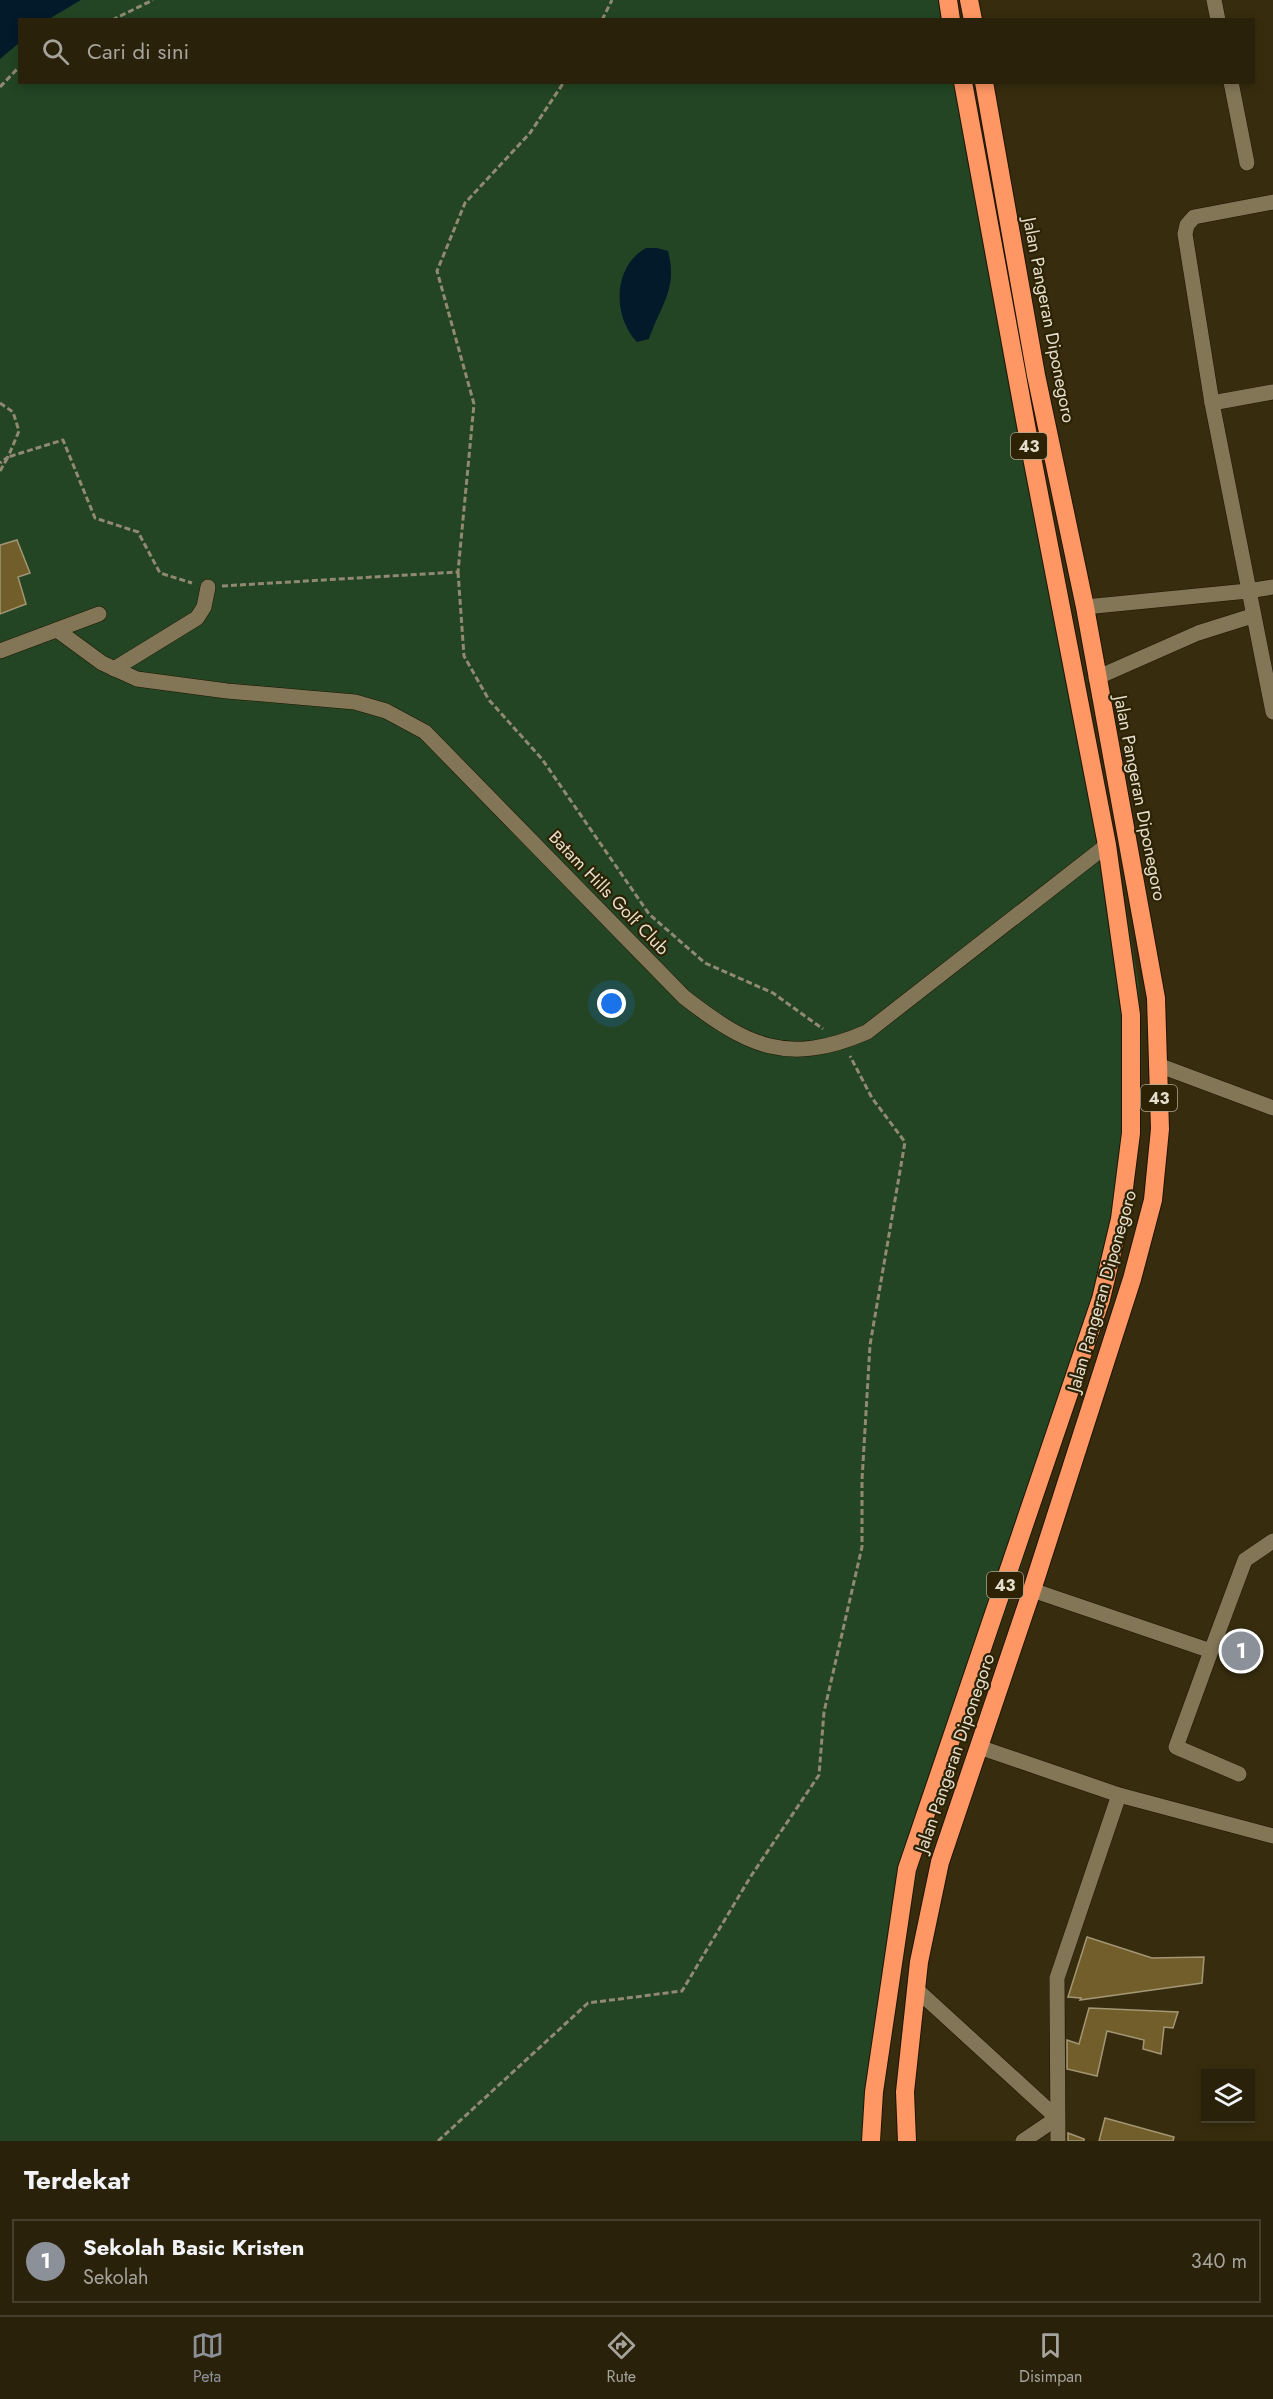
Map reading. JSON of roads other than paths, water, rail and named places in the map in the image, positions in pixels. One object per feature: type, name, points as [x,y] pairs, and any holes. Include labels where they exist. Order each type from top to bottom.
[{"type":"highway","points":[[948,0],[951,18]]},
{"type":"highway","name":"Jalan Pangeran Diponegoro","points":[[871,2141],[874,2092],[907,1869],[1088,1339],[1120,1219],[1131,1133],[1131,1015],[1107,844],[1029,447],[963,84]]},
{"type":"highway","name":"Jalan Pangeran Diponegoro","points":[[907,2141],[905,2092],[919,1962],[940,1862],[1032,1590],[1132,1279],[1153,1200],[1160,1129],[1155,998],[1085,607],[1036,375],[984,84]]},
{"type":"street","points":[[1214,0],[1218,18]]},
{"type":"street","points":[[1231,84],[1247,163]]},
{"type":"street","points":[[1273,202],[1194,217],[1187,225],[1185,234],[1212,403],[1252,616],[1273,712]]},
{"type":"street","points":[[1212,403],[1273,392]]},
{"type":"street","points":[[1085,607],[1248,591],[1273,586]]},
{"type":"street","points":[[114,669],[197,618],[204,607],[208,587]]},
{"type":"street","points":[[0,651],[99,614]]},
{"type":"street","points":[[1096,678],[1198,633],[1252,616]]},
{"type":"street","name":"Batam Hills Golf Club","points":[[57,630],[114,669],[137,679],[227,691],[355,702],[386,711],[425,732],[684,997],[723,1027],[761,1044],[797,1052],[843,1043],[867,1032],[1107,844]]},
{"type":"street","points":[[1158,1065],[1273,1108]]},
{"type":"street","points":[[1239,1774],[1176,1747],[1245,1560],[1273,1541]]},
{"type":"street","points":[[1032,1590],[1211,1651]]},
{"type":"street","points":[[979,1747],[1119,1795],[1273,1836]]},
{"type":"street","points":[[1058,2141],[1057,1978],[1119,1795]]},
{"type":"street","points":[[916,1989],[1057,2118]]},
{"type":"street","points":[[1023,2141],[1057,2118]]},
{"type":"water","points":[[0,0],[81,0],[51,18],[18,18],[18,44],[0,59]]},
{"type":"water","points":[[646,248],[668,251],[671,276],[667,296],[649,339],[637,342],[623,319],[620,292],[627,267],[635,256]]},
{"type":"place","name":"Sekolah Basic Kristen","points":[[1241,1651]]}]
